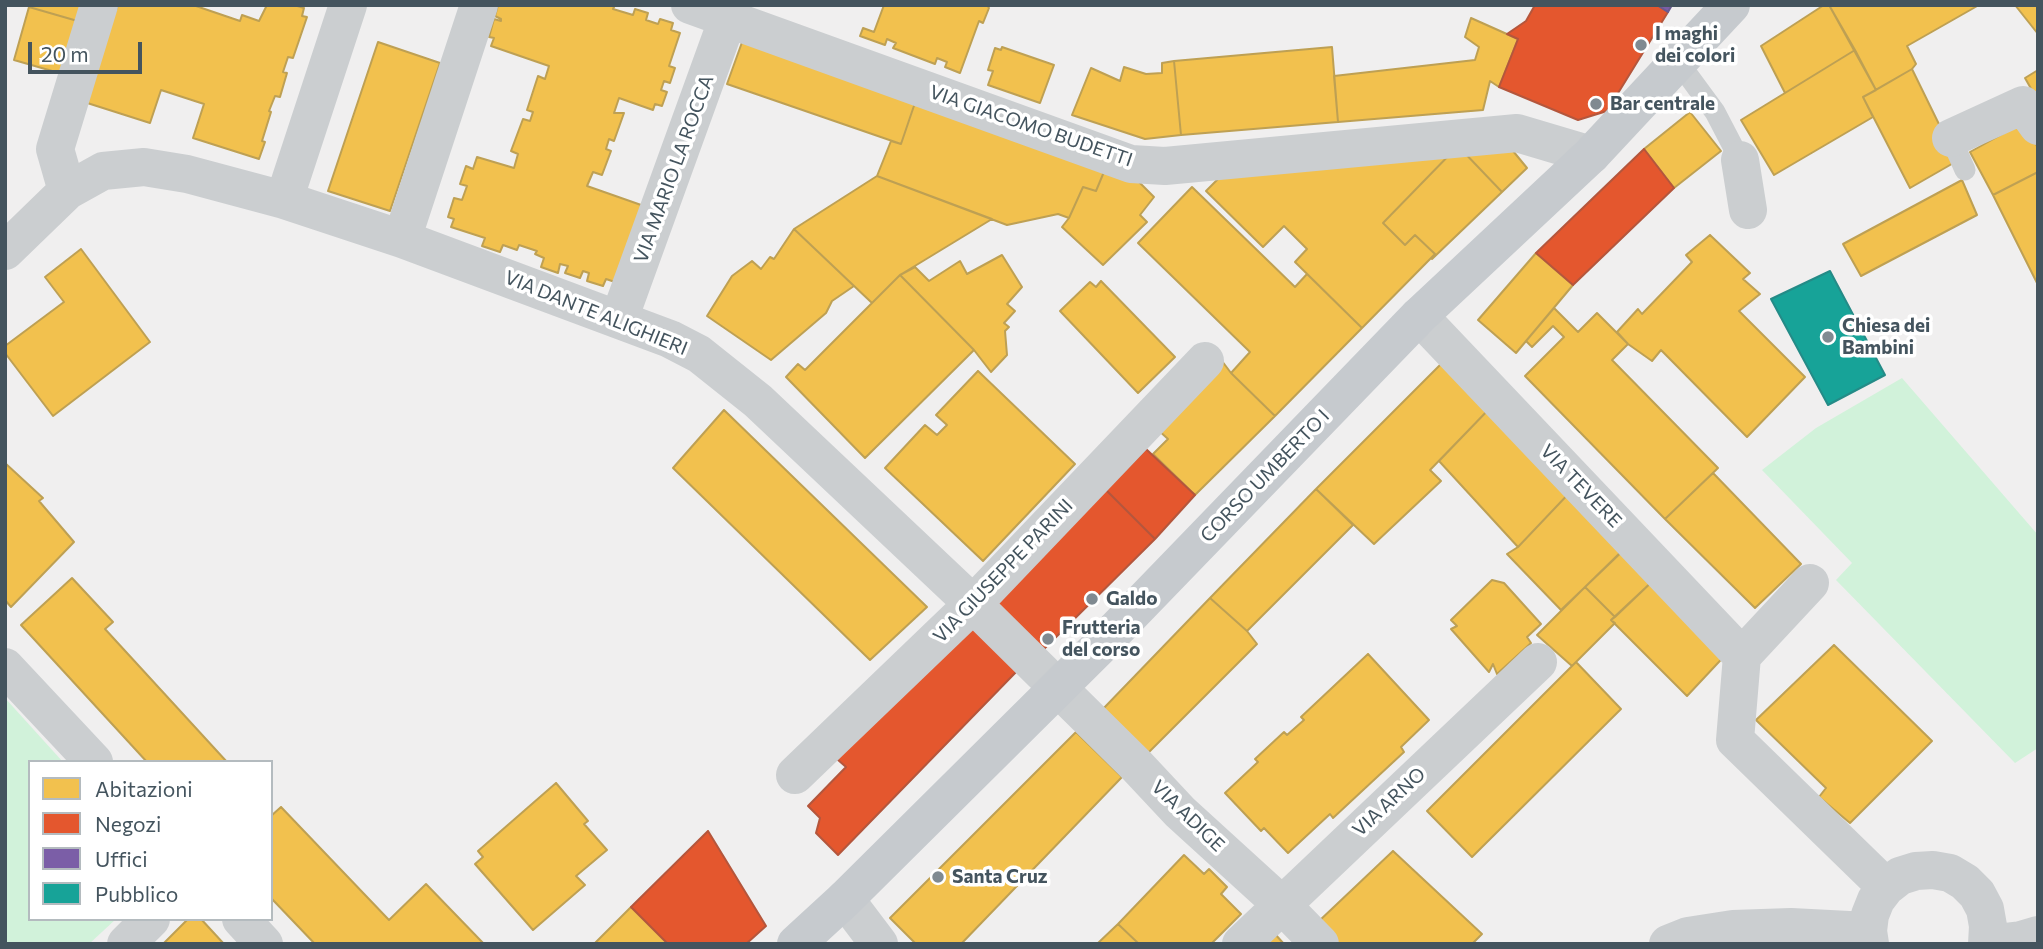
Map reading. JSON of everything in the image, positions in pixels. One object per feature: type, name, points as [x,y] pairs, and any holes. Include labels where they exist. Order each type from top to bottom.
[{"type":"main road","name":"CORSO UMBERTO I","points":[[796,944],[845,899],[1109,637],[1419,316],[1591,155],[1731,5]]},
{"type":"street","points":[[67,191],[55,149],[99,5]]},
{"type":"street","points":[[284,200],[348,5]]},
{"type":"street","points":[[402,239],[479,5]]},
{"type":"street","name":"VIA GIACOMO BUDETTI","points":[[690,5],[1131,164],[1165,166],[1517,133],[1591,155]]},
{"type":"street","name":"VIA MARIO LA ROCCA","points":[[620,319],[728,18]]},
{"type":"street","points":[[1958,154],[2024,105],[2038,126]]},
{"type":"street","points":[[1740,160],[1748,210]]},
{"type":"street","name":"VIA DANTE ALIGHIERI","points":[[5,251],[67,191],[103,171],[144,167],[187,174],[284,200],[402,239],[670,339],[699,354],[758,401],[973,604],[1057,688]]},
{"type":"street","name":"VIA TEVERE","points":[[1419,316],[1742,656]]},
{"type":"street","name":"VIA GIUSEPPE PARINI","points":[[795,775],[973,604],[1205,361]]},
{"type":"street","points":[[1810,583],[1742,656],[1735,740],[1886,887]]},
{"type":"street","name":"VIA ARNO","points":[[1241,944],[1538,662]]},
{"type":"street","points":[[5,667],[92,760]]},
{"type":"street","name":"VIA ADIGE","points":[[1057,688],[1180,812],[1281,904],[1320,944]]},
{"type":"street","points":[[1668,944],[1688,936],[1733,929],[1791,927],[1869,937],[1873,907],[1886,887],[1900,876],[1933,870],[1950,873],[1965,882],[1977,894],[1986,918],[1987,944],[2038,935]]},
{"type":"street","points":[[845,899],[879,944]]},
{"type":"street","points":[[126,944],[149,921]]},
{"type":"street","points":[[243,921],[264,944]]},
{"type":"lane","points":[[1679,63],[1715,112],[1740,160]]},
{"type":"green space","points":[[1902,378],[2038,535],[2038,748],[2015,763],[1836,580],[1852,563],[1762,470],[1816,428]]},
{"type":"green space","points":[[5,698],[61,760],[28,760],[28,921],[114,921],[89,944],[5,944]]},
{"type":"building: Abitazioni","points":[[86,5],[81,22],[29,7]]},
{"type":"building: Abitazioni","points":[[118,5],[193,5],[240,21],[242,15],[259,21],[267,5],[294,5],[304,8],[302,16],[307,17],[293,58],[288,57],[283,72],[287,73],[280,97],[275,96],[269,111],[271,112],[262,141],[265,142],[259,159],[193,138],[204,104],[161,90],[150,123],[81,101]]},
{"type":"building: Abitazioni","points":[[498,5],[615,5],[613,9],[633,15],[635,9],[648,13],[646,20],[658,24],[660,19],[673,23],[671,30],[680,33],[669,66],[675,68],[670,83],[664,81],[661,90],[667,92],[662,106],[655,104],[653,110],[619,98],[614,113],[624,113],[614,141],[609,139],[606,149],[611,151],[602,175],[593,172],[587,186],[644,206],[618,283],[606,279],[603,286],[587,281],[589,273],[583,271],[580,278],[565,273],[568,266],[560,264],[558,273],[541,267],[544,258],[535,254],[537,251],[519,245],[517,250],[503,245],[500,252],[482,246],[485,238],[451,227],[454,219],[448,217],[454,198],[462,200],[467,186],[460,184],[466,166],[473,169],[477,157],[514,168],[518,154],[511,151],[523,119],[530,121],[533,112],[527,110],[538,76],[545,79],[549,66],[491,46],[494,38],[489,37],[494,19],[501,21],[495,16]]},
{"type":"building: Abitazioni","points":[[884,5],[987,5],[989,8],[983,23],[979,21],[960,73],[945,67],[947,62],[937,58],[935,64],[893,48],[896,43],[887,39],[885,45],[860,36],[863,28],[874,32]]},
{"type":"building: Abitazioni","points":[[1824,5],[1829,5],[1855,50],[1785,93],[1761,46]]},
{"type":"building: Abitazioni","points":[[1829,5],[1979,5],[1907,46],[1916,64],[1876,90]]},
{"type":"building: Abitazioni","points":[[2015,5],[2038,5],[2038,34]]},
{"type":"building: Abitazioni","points":[[29,7],[81,22],[66,75],[14,60]]},
{"type":"building: Abitazioni","points":[[1471,18],[1518,39],[1499,87],[1490,81],[1483,110],[1338,122],[1334,76],[1475,60],[1479,47],[1465,37]]},
{"type":"building: Abitazioni","points":[[745,34],[918,94],[901,144],[727,84]]},
{"type":"building: Abitazioni","points":[[378,42],[440,63],[390,211],[328,191]]},
{"type":"building: Abitazioni","points":[[1002,47],[1054,65],[1040,103],[988,85],[993,71],[988,70],[995,48],[1001,50]]},
{"type":"building: Abitazioni","points":[[1332,47],[1338,122],[1181,135],[1174,61]]},
{"type":"building: Abitazioni","points":[[1855,50],[1876,90],[1863,97],[1873,117],[1774,175],[1741,120]]},
{"type":"building: Abitazioni","points":[[1174,61],[1181,135],[1145,139],[1072,115],[1091,68],[1120,81],[1124,67],[1146,74],[1162,73],[1162,63]]},
{"type":"building: Abitazioni","points":[[1912,69],[1957,161],[1910,188],[1863,97]]},
{"type":"building: Abitazioni","points":[[2038,70],[2038,101],[2025,78]]},
{"type":"building: Abitazioni","points":[[918,94],[1106,167],[1096,191],[1083,187],[1069,218],[1058,214],[1007,225],[877,176],[891,141],[901,144]]},
{"type":"building: Abitazioni","points":[[1690,112],[1721,151],[1674,188],[1644,149]]},
{"type":"building: Abitazioni","points":[[2024,122],[2038,148],[2038,172],[1993,195],[1970,152]]},
{"type":"building: Abitazioni","points":[[1504,140],[1527,168],[1502,192],[1458,146]]},
{"type":"building: Abitazioni","points":[[1458,146],[1502,192],[1432,259],[1435,254],[1415,235],[1405,245],[1383,223]]},
{"type":"building: Abitazioni","points":[[1458,146],[1383,223],[1405,245],[1415,235],[1435,254],[1362,328],[1295,262],[1307,249],[1284,226],[1263,247],[1206,191],[1225,172]]},
{"type":"building: Abitazioni","points":[[1106,167],[1131,174],[1154,197],[1140,215],[1147,222],[1103,265],[1062,227],[1083,187],[1096,191]]},
{"type":"building: Abitazioni","points":[[2038,172],[2038,285],[1993,195]]},
{"type":"building: Abitazioni","points":[[877,176],[992,219],[900,275],[872,303],[794,229]]},
{"type":"building: Abitazioni","points":[[1962,180],[1977,215],[1861,276],[1843,244]]},
{"type":"building: Abitazioni","points":[[1192,187],[1295,287],[1307,274],[1362,328],[1275,416],[1231,373],[1250,352],[1138,243]]},
{"type":"building: Abitazioni","points":[[794,229],[854,286],[832,301],[826,313],[771,360],[707,316],[732,276],[752,261],[761,269],[770,257],[774,259]]},
{"type":"building: Abitazioni","points":[[1710,235],[1750,273],[1743,279],[1760,294],[1739,311],[1805,377],[1747,437],[1661,350],[1652,361],[1628,344],[1617,332],[1638,309],[1642,314],[1692,262],[1686,255]]},
{"type":"building: Abitazioni","points":[[81,249],[150,342],[53,416],[5,353],[5,346],[64,302],[45,277]]},
{"type":"building: Abitazioni","points":[[1536,253],[1573,285],[1516,353],[1478,320]]},
{"type":"building: Abitazioni","points":[[1002,255],[1022,287],[1007,304],[1015,311],[1004,323],[1009,327],[1005,331],[1007,355],[991,372],[974,350],[900,275],[915,267],[929,281],[960,261],[967,274]]},
{"type":"building: Abitazioni","points":[[900,275],[974,350],[865,458],[786,377],[798,364],[805,370]]},
{"type":"building: Abitazioni","points":[[1101,281],[1175,357],[1138,393],[1060,311],[1090,282],[1096,287]]},
{"type":"building: Abitazioni","points":[[1554,308],[1578,332],[1597,313],[1628,344],[1612,360],[1718,468],[1665,519],[1525,376],[1564,337],[1553,326],[1532,347],[1526,341]]},
{"type":"building: Abitazioni","points":[[1222,361],[1275,416],[1195,495],[1153,454],[1168,439],[1156,428]]},
{"type":"building: Abitazioni","points":[[1444,361],[1491,407],[1430,470],[1441,481],[1374,544],[1316,489]]},
{"type":"building: Abitazioni","points":[[978,371],[1075,464],[983,561],[885,468],[925,425],[937,435],[947,425],[936,415]]},
{"type":"building: Abitazioni","points":[[1491,407],[1574,488],[1518,547],[1439,461]]},
{"type":"building: Abitazioni","points":[[724,410],[927,607],[870,660],[673,468]]},
{"type":"building: Abitazioni","points":[[5,463],[43,498],[39,501],[74,542],[11,607],[5,600]]},
{"type":"building: Abitazioni","points":[[1713,473],[1801,564],[1755,608],[1665,519]]},
{"type":"building: Abitazioni","points":[[1574,488],[1629,545],[1561,610],[1507,554],[1518,547]]},
{"type":"building: Abitazioni","points":[[1316,489],[1353,525],[1247,631],[1210,598]]},
{"type":"building: Abitazioni","points":[[1625,548],[1657,577],[1615,617],[1585,587]]},
{"type":"building: Abitazioni","points":[[1657,577],[1731,649],[1687,696],[1611,620]]},
{"type":"building: Abitazioni","points":[[72,578],[113,622],[105,629],[225,760],[145,760],[21,625]]},
{"type":"building: Abitazioni","points":[[1492,580],[1504,583],[1541,624],[1527,637],[1531,643],[1497,674],[1493,664],[1489,672],[1451,629],[1457,626],[1451,620]]},
{"type":"building: Abitazioni","points":[[1585,587],[1615,617],[1611,620],[1615,623],[1572,666],[1537,635]]},
{"type":"building: Abitazioni","points":[[1210,598],[1247,631],[1257,644],[1146,755],[1101,711]]},
{"type":"building: Abitazioni","points":[[1834,645],[1932,741],[1850,823],[1819,797],[1826,788],[1756,720]]},
{"type":"building: Abitazioni","points":[[1368,654],[1429,720],[1401,747],[1404,752],[1333,818],[1330,814],[1288,853],[1264,828],[1261,831],[1225,793],[1258,762],[1255,759],[1284,732],[1287,735],[1304,720],[1301,717]]},
{"type":"building: Abitazioni","points":[[1576,662],[1621,709],[1472,857],[1427,811]]},
{"type":"building: Abitazioni","points":[[1076,732],[1122,777],[961,944],[916,944],[890,918]]},
{"type":"building: Abitazioni","points":[[556,783],[588,821],[584,824],[607,850],[576,876],[585,885],[533,930],[475,864],[483,857],[478,851]]},
{"type":"building: Abitazioni","points":[[281,807],[389,920],[426,884],[484,944],[315,944],[273,900],[273,814]]},
{"type":"building: Abitazioni","points":[[1393,851],[1482,934],[1472,944],[1339,944],[1318,922]]},
{"type":"building: Abitazioni","points":[[1184,855],[1204,874],[1209,869],[1227,887],[1221,894],[1241,914],[1211,944],[1139,944],[1118,924]]},
{"type":"building: Abitazioni","points":[[631,907],[668,944],[594,944]]},
{"type":"building: Abitazioni","points":[[186,921],[203,921],[224,944],[163,944]]},
{"type":"building: Abitazioni","points":[[1118,924],[1139,944],[1097,944]]},
{"type":"building: Abitazioni","points":[[1275,934],[1284,944],[1265,944]]},
{"type":"building: Negozi","points":[[1535,5],[1657,5],[1668,12],[1607,111],[1578,120],[1499,87],[1518,39],[1507,34],[1526,21]]},
{"type":"building: Negozi","points":[[1644,149],[1674,188],[1573,285],[1536,253]]},
{"type":"building: Negozi","points":[[1146,449],[1195,495],[1155,539],[1106,490]]},
{"type":"building: Negozi","points":[[1106,490],[1155,539],[1042,651],[994,601]]},
{"type":"building: Negozi","points":[[970,622],[1018,670],[838,855],[816,833],[820,818],[808,806],[846,767],[837,759]]},
{"type":"building: Negozi","points":[[708,831],[766,926],[746,944],[668,944],[631,907]]},
{"type":"building: Uffici","points":[[1657,5],[1672,5],[1668,12]]},
{"type":"building: Pubblico","name":"Chiesa dei Bambini","points":[[1830,271],[1885,375],[1828,405],[1771,299]]},
{"type":"place","name":"I maghi dei colori","points":[[1641,45]]},
{"type":"place","name":"Bar centrale","points":[[1596,104]]},
{"type":"place","name":"Chiesa dei Bambini","points":[[1828,337]]},
{"type":"place","name":"Galdo","points":[[1092,599]]},
{"type":"place","name":"Frutteria del corso","points":[[1048,639]]},
{"type":"place","name":"Santa Cruz","points":[[938,877]]}]
